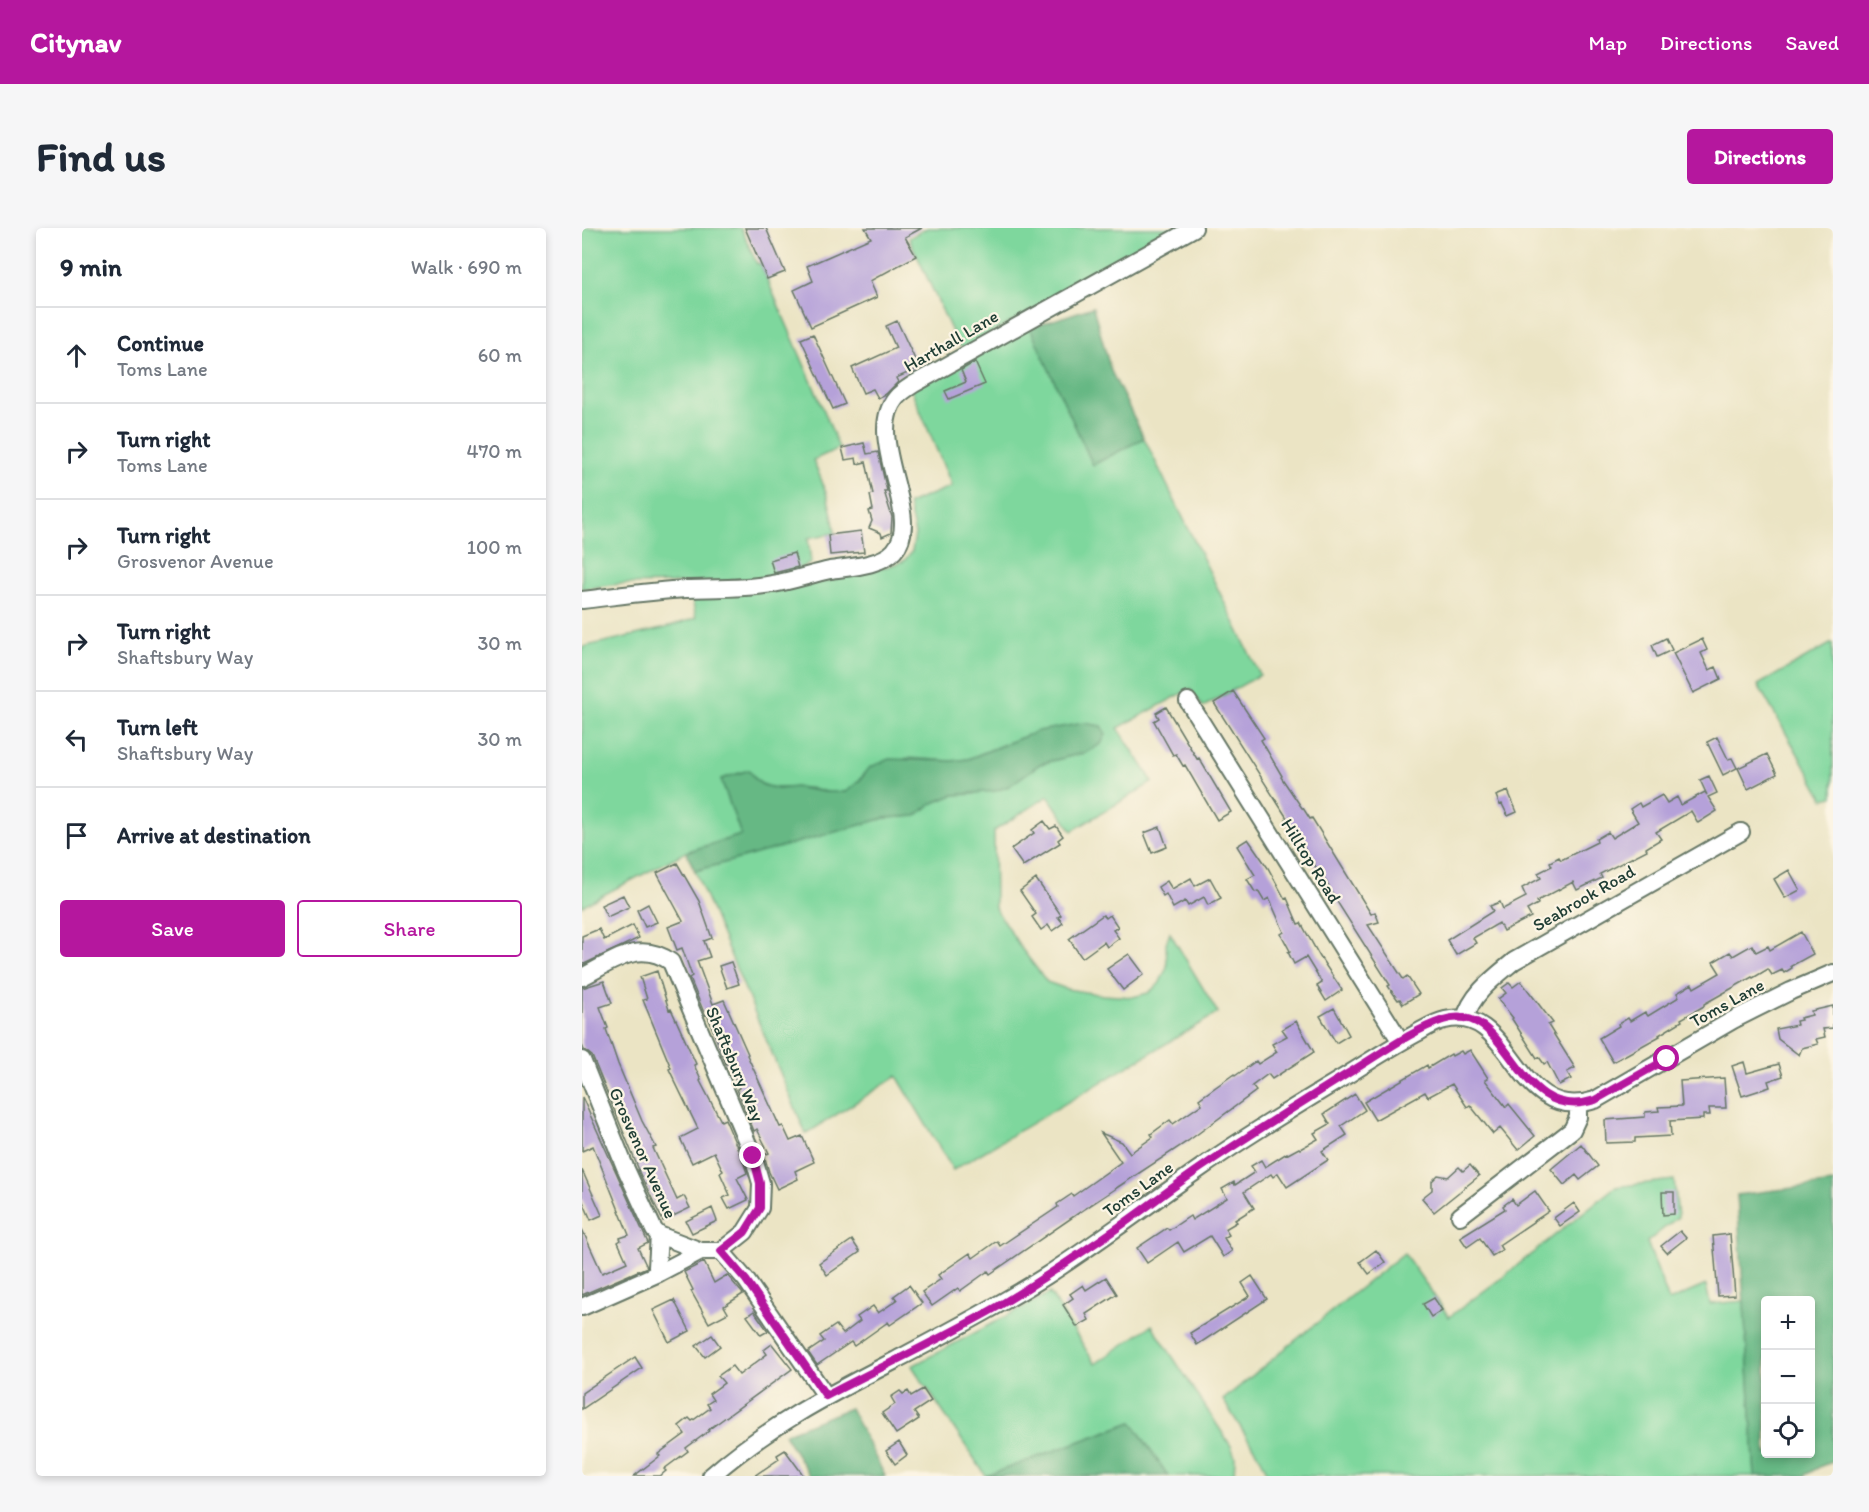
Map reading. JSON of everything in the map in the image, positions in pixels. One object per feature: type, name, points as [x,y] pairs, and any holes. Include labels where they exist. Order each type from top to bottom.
[{"type":"street","name":"Harthall Lane","points":[[582,600],[658,591],[772,585],[873,562],[888,556],[894,551],[903,535],[904,525],[887,443],[887,415],[897,397],[914,384],[1194,228]]},
{"type":"street","name":"Hilltop Road","points":[[1188,701],[1401,1042]]},
{"type":"street","name":"Seabrook Road","points":[[1465,1019],[1467,1010],[1474,999],[1496,975],[1514,961],[1741,832]]},
{"type":"street","name":"Shaftsbury Way","points":[[582,977],[635,952],[661,954],[671,962],[753,1156],[760,1183],[760,1208],[745,1232],[721,1251]]},
{"type":"street","name":"Toms Lane","points":[[1578,1104],[1595,1100],[1733,1020],[1833,973]]},
{"type":"street","name":"Toms Lane","points":[[711,1476],[768,1431],[826,1396],[1013,1296],[1102,1239],[1203,1166],[1401,1042],[1440,1021],[1465,1019]]},
{"type":"street","points":[[1460,1216],[1572,1130],[1578,1117],[1578,1104],[1558,1102],[1544,1095],[1523,1074],[1493,1034],[1479,1023],[1465,1019]]},
{"type":"street","name":"Grosvenor Avenue","points":[[582,1060],[625,1167],[654,1230],[659,1235],[701,1251],[721,1251]]},
{"type":"street","points":[[659,1235],[657,1267],[659,1273]]},
{"type":"street","points":[[582,1307],[659,1273],[701,1251]]},
{"type":"street","points":[[721,1251],[746,1280],[826,1396]]},
{"type":"green space","points":[[582,228],[741,228],[757,264],[760,263],[839,448],[813,460],[827,496],[835,533],[808,538],[811,563],[785,575],[761,579],[620,584],[582,589]]},
{"type":"green space","points":[[927,228],[1183,228],[964,348],[958,345],[909,238]]},
{"type":"green space","points":[[1093,307],[1111,371],[1144,438],[1093,465],[1030,328]]},
{"type":"green space","points":[[1030,328],[1093,465],[1144,438],[1260,675],[1203,707],[1190,689],[1118,728],[1153,782],[1072,831],[1048,796],[994,831],[995,908],[1047,982],[1067,989],[1103,995],[1133,997],[1148,993],[1159,984],[1167,967],[1166,943],[1170,933],[1218,1013],[953,1170],[897,1076],[806,1134],[695,871],[885,818],[916,816],[931,804],[953,795],[974,794],[1027,773],[1040,764],[1087,752],[1019,738],[968,759],[952,761],[907,758],[864,774],[852,788],[838,793],[809,788],[768,786],[758,781],[749,770],[721,779],[741,835],[686,852],[582,906],[582,647],[662,629],[696,618],[691,594],[773,591],[832,580],[904,561],[912,551],[915,534],[908,504],[952,486],[911,389]]},
{"type":"green space","points":[[1832,643],[1833,797],[1824,799],[1758,685]]},
{"type":"green space","points":[[1084,723],[1101,726],[1106,734],[1101,744],[1087,752],[1040,764],[1009,786],[996,791],[953,795],[931,804],[916,816],[885,818],[695,871],[686,852],[741,835],[721,779],[749,770],[763,785],[778,789],[795,787],[824,792],[846,792],[870,767],[889,759],[952,761],[968,759],[1038,731]]},
{"type":"green space","points":[[1674,1180],[1678,1217],[1647,1242],[1669,1301],[1706,1285],[1710,1304],[1744,1301],[1755,1476],[1269,1476],[1261,1459],[1223,1400],[1404,1253],[1449,1317],[1615,1187]]},
{"type":"green space","points":[[1833,1183],[1833,1462],[1804,1476],[1755,1476],[1737,1195]]},
{"type":"green space","points":[[1050,1293],[1095,1364],[1152,1325],[1231,1446],[1235,1457],[1234,1476],[1168,1476],[1132,1422],[986,1476],[912,1366]]},
{"type":"green space","points":[[850,1408],[885,1476],[810,1476],[784,1434]]},
{"type":"green space","points":[[1132,1422],[1168,1476],[986,1476]]},
{"type":"building","points":[[745,228],[766,228],[785,272],[767,279]]},
{"type":"building","points":[[865,228],[922,228],[905,237],[916,256],[870,281],[877,297],[811,327],[794,290],[813,281],[807,266],[871,238]]},
{"type":"building","points":[[897,321],[919,368],[896,378],[898,382],[886,394],[878,398],[873,389],[863,393],[852,368],[896,348],[886,326]]},
{"type":"building","points":[[813,334],[845,404],[833,409],[801,339]]},
{"type":"building","points":[[975,362],[985,384],[949,399],[945,391],[966,382],[961,370]]},
{"type":"building","points":[[864,443],[867,454],[878,452],[887,491],[884,491],[892,517],[891,533],[882,537],[881,533],[869,528],[872,521],[869,511],[873,510],[870,495],[873,494],[866,462],[857,464],[856,458],[845,460],[842,448]]},
{"type":"building","points":[[861,531],[864,552],[830,555],[828,535]]},
{"type":"building","points":[[794,553],[798,567],[774,573],[770,560]]},
{"type":"building","points":[[1666,638],[1672,650],[1657,657],[1652,645]]},
{"type":"building","points":[[1702,639],[1707,650],[1701,653],[1709,670],[1716,667],[1721,679],[1693,693],[1673,653]]},
{"type":"building","points":[[1233,691],[1264,738],[1261,740],[1281,777],[1310,819],[1312,818],[1371,914],[1375,912],[1379,922],[1368,925],[1403,979],[1407,976],[1419,994],[1403,1004],[1388,986],[1390,985],[1334,897],[1319,868],[1317,869],[1214,703]]},
{"type":"building","points":[[1166,707],[1231,812],[1217,820],[1185,765],[1183,766],[1176,754],[1173,755],[1154,721],[1159,718],[1156,713]]},
{"type":"building","points":[[1717,737],[1728,759],[1732,758],[1737,768],[1723,775],[1707,742]]},
{"type":"building","points":[[1767,754],[1777,774],[1748,789],[1738,768]]},
{"type":"building","points":[[1709,776],[1717,793],[1708,797],[1717,811],[1698,823],[1691,811],[1656,832],[1661,839],[1646,848],[1647,850],[1600,874],[1602,878],[1577,890],[1573,882],[1537,901],[1538,904],[1527,910],[1531,917],[1503,931],[1499,923],[1473,938],[1476,943],[1456,955],[1447,940],[1493,911],[1490,906],[1500,902],[1503,909],[1526,897],[1522,888],[1541,878],[1538,873],[1552,866],[1550,862],[1559,857],[1561,860],[1597,842],[1596,839],[1608,832],[1612,838],[1638,822],[1630,809],[1639,803],[1641,807],[1662,795],[1667,803],[1677,797],[1681,805],[1705,792],[1707,795],[1700,780]]},
{"type":"building","points":[[1508,791],[1517,812],[1508,816],[1496,796]]},
{"type":"building","points":[[1044,821],[1050,829],[1056,826],[1063,836],[1058,840],[1060,843],[1023,866],[1011,849],[1034,833],[1032,830]]},
{"type":"building","points":[[1160,827],[1167,847],[1152,853],[1144,833]]},
{"type":"building","points":[[1248,839],[1268,868],[1285,899],[1287,898],[1298,924],[1301,923],[1342,990],[1326,1001],[1317,986],[1322,983],[1306,957],[1294,964],[1281,934],[1284,932],[1269,898],[1264,901],[1247,879],[1255,875],[1237,846]]},
{"type":"building","points":[[677,863],[699,901],[712,938],[704,941],[710,957],[697,961],[713,1004],[724,1000],[780,1127],[783,1126],[790,1141],[802,1136],[814,1162],[795,1171],[798,1179],[777,1189],[764,1155],[769,1153],[757,1129],[754,1131],[737,1089],[739,1088],[728,1063],[726,1064],[707,1014],[705,1015],[689,978],[692,976],[682,948],[677,950],[668,927],[683,921],[657,873]]},
{"type":"building","points":[[1789,870],[1800,890],[1785,898],[1774,879]]},
{"type":"building","points":[[1191,878],[1195,886],[1210,878],[1221,898],[1208,905],[1204,897],[1188,906],[1185,901],[1173,908],[1166,894],[1163,896],[1158,887],[1167,881],[1172,889]]},
{"type":"building","points":[[1036,879],[1061,915],[1058,917],[1063,923],[1052,931],[1048,925],[1041,930],[1032,917],[1036,914],[1020,891]]},
{"type":"building","points":[[623,895],[629,907],[607,917],[601,905]]},
{"type":"building","points":[[648,904],[657,922],[645,927],[637,910]]},
{"type":"building","points":[[1103,915],[1106,918],[1110,915],[1118,927],[1113,930],[1119,938],[1107,947],[1104,942],[1082,958],[1069,939]]},
{"type":"building","points":[[633,925],[639,938],[582,965],[582,936],[599,929],[604,940]]},
{"type":"building","points":[[1801,932],[1813,954],[1791,966],[1792,968],[1784,973],[1782,970],[1772,975],[1768,969],[1752,977],[1704,1004],[1660,1036],[1613,1062],[1599,1038],[1619,1026],[1618,1024],[1628,1018],[1630,1021],[1645,1012],[1648,1016],[1679,997],[1677,993],[1692,984],[1694,988],[1720,973],[1713,962],[1730,952],[1733,956],[1752,945],[1756,952],[1768,946],[1770,950]]},
{"type":"building","points":[[1129,954],[1144,974],[1123,990],[1107,969]]},
{"type":"building","points":[[731,962],[739,984],[727,988],[719,966]]},
{"type":"building","points":[[657,971],[669,1010],[671,1009],[696,1064],[694,1065],[700,1081],[721,1121],[725,1119],[747,1173],[737,1178],[748,1200],[729,1209],[723,1198],[730,1195],[720,1173],[723,1171],[714,1152],[692,1163],[680,1138],[698,1129],[669,1069],[671,1068],[643,1000],[647,999],[640,977]]},
{"type":"building","points":[[604,981],[612,1003],[600,1007],[618,1064],[642,1121],[656,1147],[653,1148],[677,1200],[684,1196],[690,1208],[663,1221],[638,1170],[592,1056],[584,1050],[582,1045],[582,988]]},
{"type":"building","points":[[1521,981],[1553,1023],[1548,1025],[1575,1068],[1567,1072],[1571,1079],[1559,1085],[1547,1062],[1544,1064],[1539,1057],[1537,1058],[1513,1018],[1498,999],[1506,993],[1502,988],[1509,983],[1513,987]]},
{"type":"building","points":[[1833,1006],[1833,1028],[1823,1029],[1825,1037],[1816,1039],[1818,1044],[1802,1048],[1799,1055],[1778,1039],[1776,1029],[1797,1025],[1796,1021],[1801,1020],[1800,1018],[1812,1015],[1811,1011]]},
{"type":"building","points":[[1334,1008],[1349,1035],[1336,1043],[1320,1016]]},
{"type":"building","points":[[1296,1021],[1314,1052],[1272,1079],[1268,1074],[1252,1086],[1256,1091],[1188,1141],[990,1274],[988,1271],[960,1291],[958,1288],[932,1306],[922,1292],[941,1279],[938,1275],[970,1253],[973,1258],[997,1241],[1000,1246],[1058,1207],[1057,1204],[1072,1194],[1073,1196],[1121,1162],[1101,1133],[1122,1142],[1130,1153],[1153,1137],[1151,1134],[1170,1120],[1173,1124],[1202,1104],[1199,1099],[1234,1074],[1235,1076],[1256,1061],[1258,1064],[1277,1052],[1272,1044],[1287,1036],[1282,1029]]},
{"type":"building","points":[[1470,1050],[1488,1078],[1485,1080],[1506,1107],[1509,1104],[1535,1136],[1518,1150],[1500,1128],[1493,1134],[1470,1105],[1467,1107],[1452,1084],[1428,1097],[1425,1092],[1375,1120],[1364,1102],[1427,1065],[1428,1068],[1451,1054],[1452,1056],[1461,1051],[1463,1054]]},
{"type":"building","points":[[1744,1062],[1747,1073],[1779,1064],[1783,1076],[1768,1081],[1770,1087],[1742,1096],[1732,1066]]},
{"type":"building","points":[[1724,1078],[1726,1108],[1709,1108],[1710,1115],[1703,1115],[1703,1119],[1670,1121],[1671,1136],[1635,1138],[1635,1142],[1606,1143],[1605,1120],[1645,1117],[1645,1112],[1659,1111],[1658,1107],[1682,1106],[1680,1081]]},
{"type":"building","points":[[1355,1094],[1365,1110],[1341,1126],[1347,1135],[1322,1151],[1328,1160],[1287,1187],[1278,1173],[1273,1177],[1271,1174],[1244,1192],[1254,1208],[1225,1229],[1229,1235],[1224,1238],[1232,1251],[1223,1257],[1210,1236],[1184,1252],[1178,1242],[1147,1263],[1137,1248],[1167,1228],[1169,1230],[1190,1216],[1192,1220],[1227,1198],[1222,1189],[1234,1182],[1235,1185],[1255,1172],[1251,1166],[1261,1160],[1265,1167],[1287,1153],[1318,1139],[1314,1133],[1330,1124],[1324,1114]]},
{"type":"building","points":[[582,1097],[648,1243],[638,1248],[647,1267],[582,1295],[582,1229],[602,1273],[627,1262],[618,1242],[620,1238],[629,1235],[593,1146],[582,1151]]},
{"type":"building","points":[[1581,1144],[1598,1166],[1580,1180],[1576,1175],[1564,1185],[1551,1169]]},
{"type":"building","points":[[1470,1165],[1479,1176],[1434,1212],[1422,1198],[1432,1190],[1432,1181],[1438,1175],[1448,1177],[1459,1167],[1463,1171]]},
{"type":"building","points":[[582,1170],[602,1215],[591,1220],[582,1199]]},
{"type":"building","points":[[1535,1191],[1549,1211],[1499,1245],[1502,1250],[1492,1256],[1480,1238],[1467,1247],[1460,1237],[1505,1209],[1503,1206],[1512,1199],[1516,1205]]},
{"type":"building","points":[[1662,1192],[1674,1192],[1674,1214],[1663,1215]]},
{"type":"building","points":[[1574,1203],[1580,1212],[1560,1226],[1554,1218]]},
{"type":"building","points":[[712,1208],[717,1221],[692,1233],[686,1221]]},
{"type":"building","points":[[1680,1231],[1686,1238],[1667,1253],[1661,1246]]},
{"type":"building","points":[[1730,1234],[1735,1295],[1718,1296],[1713,1236]]},
{"type":"building","points":[[852,1240],[860,1252],[827,1275],[819,1263]]},
{"type":"building","points":[[1376,1250],[1385,1262],[1369,1274],[1360,1262]]},
{"type":"building","points":[[704,1262],[714,1283],[727,1275],[743,1294],[724,1306],[728,1313],[709,1323],[691,1291],[693,1290],[684,1272]]},
{"type":"building","points":[[1252,1276],[1267,1299],[1197,1345],[1190,1333],[1250,1296],[1242,1283]]},
{"type":"building","points":[[1106,1277],[1117,1294],[1086,1314],[1089,1320],[1077,1327],[1063,1305],[1073,1298],[1070,1294],[1083,1285],[1086,1290]]},
{"type":"building","points":[[909,1285],[922,1303],[890,1325],[888,1322],[854,1346],[851,1342],[817,1365],[808,1352],[824,1341],[820,1336],[836,1325],[843,1334],[860,1321],[857,1317],[873,1306],[878,1313],[897,1300],[894,1296]]},
{"type":"building","points":[[1434,1298],[1442,1310],[1431,1317],[1423,1304]]},
{"type":"building","points":[[674,1300],[690,1331],[669,1342],[653,1310]]},
{"type":"building","points":[[754,1311],[768,1331],[761,1335],[747,1316]]},
{"type":"building","points":[[712,1335],[720,1346],[705,1357],[696,1346]]},
{"type":"building","points":[[772,1344],[792,1369],[708,1430],[686,1448],[688,1451],[664,1469],[666,1471],[660,1476],[634,1476],[685,1434],[679,1426],[689,1418],[692,1421],[710,1408],[707,1404],[713,1400],[709,1394],[724,1383],[718,1376],[732,1366],[739,1375],[767,1354],[764,1350]]},
{"type":"building","points":[[635,1357],[642,1368],[582,1409],[582,1393]]},
{"type":"building","points":[[923,1389],[931,1401],[914,1412],[919,1419],[896,1434],[882,1413],[895,1404],[891,1397],[900,1391],[903,1394],[908,1391],[911,1396]]},
{"type":"building","points":[[899,1442],[907,1455],[895,1464],[886,1451]]},
{"type":"building","points":[[785,1450],[804,1476],[754,1476],[779,1459],[777,1455]]},
{"type":"route","points":[[753,1156],[760,1183],[760,1208],[745,1232],[721,1251],[746,1280],[826,1396],[996,1307],[1102,1239],[1203,1166],[1304,1101],[1430,1025],[1457,1018],[1479,1023],[1493,1034],[1538,1090],[1566,1104],[1583,1104],[1595,1100],[1667,1059]]}]
